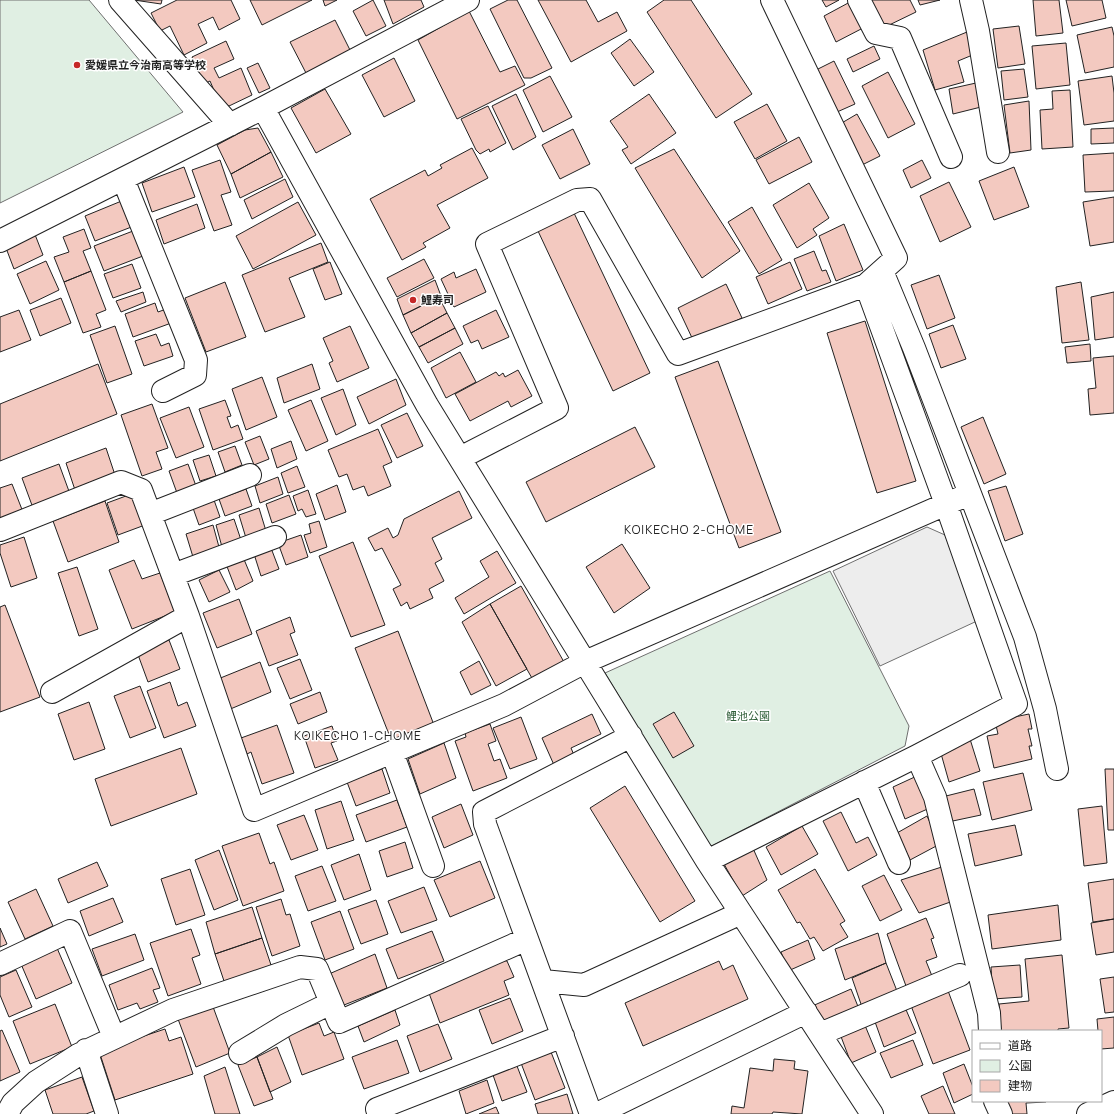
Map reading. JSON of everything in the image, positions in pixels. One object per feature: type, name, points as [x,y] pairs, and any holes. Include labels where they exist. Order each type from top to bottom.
[{"type":"street","points":[[120,0],[230,125]]},
{"type":"street","points":[[0,241],[230,125],[468,0]]},
{"type":"street","points":[[460,458],[557,408],[487,244],[577,200],[590,199],[678,354],[866,285],[896,258],[772,0]]},
{"type":"street","points":[[859,0],[876,33],[900,38],[951,157]]},
{"type":"street","points":[[971,0],[978,30],[998,152]]},
{"type":"street","points":[[263,108],[427,405],[707,861],[872,1114]]},
{"type":"street","points":[[123,179],[196,360],[195,374],[163,391]]},
{"type":"street","points":[[882,271],[914,348],[1025,638],[1045,709],[1057,769]]},
{"type":"street","points":[[707,861],[917,756],[1016,704],[946,504],[866,285]]},
{"type":"street","points":[[150,514],[250,475]]},
{"type":"street","points":[[0,530],[121,482],[141,490],[188,616],[254,810],[504,705],[585,662],[969,494]]},
{"type":"street","points":[[173,575],[275,536]]},
{"type":"street","points":[[52,692],[188,616]]},
{"type":"street","points":[[591,1114],[485,824],[484,812],[630,736]]},
{"type":"street","points":[[392,752],[434,866]]},
{"type":"street","points":[[917,756],[935,797],[989,1013],[990,1030]]},
{"type":"street","points":[[864,782],[899,864]]},
{"type":"street","points":[[543,981],[584,985],[741,913]]},
{"type":"street","points":[[0,964],[70,931],[114,1037]]},
{"type":"street","points":[[7,1114],[14,1103],[36,1082],[86,1050],[172,1010],[300,967],[317,969],[338,1022],[527,939]]},
{"type":"street","points":[[820,1034],[960,975]]},
{"type":"street","points":[[240,1053],[286,1025],[331,1003]]},
{"type":"street","points":[[597,1114],[806,1012]]},
{"type":"street","points":[[377,1109],[563,1036]]},
{"type":"street","points":[[86,1050],[107,1114]]},
{"type":"street","points":[[995,1102],[1000,1114]]},
{"type":"street","points":[[1088,1114],[1114,1102]]},
{"type":"green space","name":"愛媛県立今治南高等学校","points":[[0,0],[89,0],[183,112],[0,203]]},
{"type":"green space","name":"鯉池公園","points":[[830,571],[909,726],[905,746],[710,847],[605,673]]},
{"type":"shaded area","points":[[927,527],[945,535],[977,621],[880,666],[833,571]]},
{"type":"building","points":[[134,0],[162,0],[161,4]]},
{"type":"building","points":[[177,0],[231,0],[240,19],[219,30],[213,17],[198,24],[207,43],[184,55],[170,26],[160,31],[151,13]]},
{"type":"building","points":[[250,0],[312,0],[262,25]]},
{"type":"building","points":[[323,0],[337,0],[325,6]]},
{"type":"building","points":[[373,0],[386,26],[366,36],[353,11]]},
{"type":"building","points":[[384,0],[421,0],[424,7],[393,24]]},
{"type":"building","points":[[508,0],[517,0],[552,68],[531,78],[524,78],[490,9]]},
{"type":"building","points":[[538,0],[586,0],[598,22],[617,12],[627,31],[571,62]]},
{"type":"building","points":[[664,0],[691,0],[752,94],[716,118],[647,12]]},
{"type":"building","points":[[822,0],[839,0],[826,7]]},
{"type":"building","points":[[870,0],[910,0],[916,12],[883,28]]},
{"type":"building","points":[[918,0],[940,0],[920,5]]},
{"type":"building","points":[[1033,0],[1059,0],[1063,33],[1036,36]]},
{"type":"building","points":[[1066,0],[1102,0],[1106,18],[1072,26]]},
{"type":"building","points":[[850,2],[863,28],[836,42],[824,16]]},
{"type":"building","points":[[469,11],[500,72],[515,66],[525,85],[457,119],[418,40]]},
{"type":"building","points":[[335,20],[350,50],[306,73],[290,42]]},
{"type":"building","points":[[1019,26],[1025,64],[998,68],[993,29]]},
{"type":"building","points":[[1112,27],[1114,36],[1114,67],[1085,73],[1077,35]]},
{"type":"building","points":[[967,32],[975,54],[958,61],[964,82],[935,90],[923,50]]},
{"type":"building","points":[[630,39],[654,72],[634,86],[611,53]]},
{"type":"building","points":[[226,41],[234,59],[214,68],[219,78],[241,68],[252,95],[229,106],[219,102],[210,81],[204,84],[192,57]]},
{"type":"building","points":[[1066,43],[1070,85],[1036,89],[1032,46]]},
{"type":"building","points":[[874,46],[880,59],[853,72],[847,59]]},
{"type":"building","points":[[394,58],[415,101],[384,117],[362,75]]},
{"type":"building","points":[[834,61],[855,104],[837,112],[816,70]]},
{"type":"building","points":[[258,63],[270,88],[259,93],[247,68]]},
{"type":"building","points":[[1024,69],[1028,97],[1004,100],[1001,71]]},
{"type":"building","points":[[888,72],[915,124],[888,138],[862,86]]},
{"type":"building","points":[[550,76],[572,117],[543,132],[523,90]]},
{"type":"building","points":[[1112,76],[1114,93],[1114,121],[1084,125],[1078,81]]},
{"type":"building","points":[[976,83],[981,107],[953,114],[949,89]]},
{"type":"building","points":[[325,89],[351,134],[316,153],[291,108]]},
{"type":"building","points":[[1070,90],[1073,147],[1042,149],[1040,110],[1053,109],[1052,91]]},
{"type":"building","points":[[516,94],[536,137],[513,150],[492,106]]},
{"type":"building","points":[[649,94],[676,133],[631,164],[622,150],[628,147],[610,121]]},
{"type":"building","points":[[1029,101],[1031,150],[1010,153],[1004,105]]},
{"type":"building","points":[[767,104],[787,141],[755,159],[734,122]]},
{"type":"building","points":[[488,106],[506,143],[490,152],[489,149],[480,154],[476,150],[461,119]]},
{"type":"building","points":[[857,114],[880,156],[860,166],[840,124]]},
{"type":"building","points":[[258,128],[271,152],[231,174],[217,145],[245,130]]},
{"type":"building","points":[[1114,128],[1114,143],[1091,144],[1091,129]]},
{"type":"building","points":[[573,129],[590,164],[560,179],[542,145]]},
{"type":"building","points":[[799,137],[812,162],[769,184],[756,160]]},
{"type":"building","points":[[472,148],[488,178],[437,205],[450,228],[423,243],[426,247],[402,260],[370,199],[425,170],[428,176],[442,168],[440,165]]},
{"type":"building","points":[[674,149],[740,251],[702,278],[635,168]]},
{"type":"building","points":[[271,152],[283,177],[240,198],[231,174]]},
{"type":"building","points":[[1114,153],[1114,191],[1085,192],[1083,155]]},
{"type":"building","points":[[220,160],[231,192],[221,195],[232,225],[214,231],[192,170]]},
{"type":"building","points":[[922,160],[931,178],[911,188],[903,170]]},
{"type":"building","points":[[184,167],[195,197],[152,212],[142,183]]},
{"type":"building","points":[[1014,167],[1029,207],[994,220],[979,181]]},
{"type":"building","points":[[285,179],[293,197],[252,219],[244,200]]},
{"type":"building","points":[[949,182],[971,227],[940,242],[920,196]]},
{"type":"building","points":[[809,183],[829,218],[813,229],[817,235],[797,248],[773,205]]},
{"type":"building","points":[[1114,197],[1114,242],[1090,246],[1083,202]]},
{"type":"building","points":[[124,200],[134,226],[95,241],[85,216]]},
{"type":"building","points":[[298,202],[316,235],[253,269],[236,236]]},
{"type":"building","points":[[197,204],[205,228],[164,244],[156,220]]},
{"type":"building","points":[[752,207],[782,260],[759,274],[728,222]]},
{"type":"building","points":[[574,213],[650,373],[613,391],[538,231]]},
{"type":"building","points":[[844,224],[863,270],[836,281],[819,236]]},
{"type":"building","points":[[84,229],[91,248],[83,251],[91,271],[64,282],[54,257],[69,252],[63,237]]},
{"type":"building","points":[[133,231],[143,256],[104,271],[94,246]]},
{"type":"building","points":[[34,232],[43,255],[14,269],[6,248]]},
{"type":"building","points":[[321,243],[328,262],[289,278],[305,317],[265,332],[242,275]]},
{"type":"building","points":[[814,251],[822,271],[826,270],[831,282],[807,291],[794,259]]},
{"type":"building","points":[[424,259],[434,278],[397,297],[387,278]]},
{"type":"building","points":[[46,261],[59,290],[30,304],[17,274]]},
{"type":"building","points":[[330,262],[342,294],[325,300],[313,269]]},
{"type":"building","points":[[790,262],[802,289],[768,304],[756,277]]},
{"type":"building","points":[[132,264],[141,288],[113,298],[104,274]]},
{"type":"building","points":[[476,269],[486,292],[454,307],[441,279],[454,272],[456,278]]},
{"type":"building","points":[[91,271],[106,310],[96,314],[101,327],[83,333],[64,282]]},
{"type":"building","points":[[939,275],[955,318],[927,329],[911,285]]},
{"type":"building","points":[[435,280],[441,296],[403,315],[397,299]]},
{"type":"building","points":[[225,282],[246,337],[206,352],[185,298]]},
{"type":"building","points":[[1081,282],[1089,340],[1062,343],[1056,287]]},
{"type":"building","points":[[726,284],[742,318],[693,340],[678,308]]},
{"type":"building","points":[[143,292],[146,302],[121,312],[116,301]]},
{"type":"building","points":[[1114,292],[1114,337],[1095,340],[1091,297]]},
{"type":"building","points":[[439,297],[447,313],[411,333],[403,315]]},
{"type":"building","points":[[61,298],[71,323],[40,336],[30,310]]},
{"type":"building","points":[[155,303],[158,312],[169,308],[174,322],[133,337],[125,314]]},
{"type":"building","points":[[19,310],[31,340],[0,352],[0,317]]},
{"type":"building","points":[[496,310],[509,337],[482,349],[478,340],[471,343],[463,326]]},
{"type":"building","points":[[447,313],[455,328],[419,347],[411,333]]},
{"type":"building","points":[[865,321],[916,481],[877,493],[827,333]]},
{"type":"building","points":[[953,325],[966,359],[941,368],[929,334]]},
{"type":"building","points":[[115,326],[132,374],[107,383],[90,335]]},
{"type":"building","points":[[350,326],[369,368],[337,382],[329,363],[333,361],[323,338]]},
{"type":"building","points":[[455,328],[463,344],[428,363],[419,347]]},
{"type":"building","points":[[156,334],[161,346],[169,343],[173,356],[144,366],[135,341]]},
{"type":"building","points":[[1090,344],[1091,361],[1067,363],[1065,347]]},
{"type":"building","points":[[460,352],[476,382],[446,398],[431,368]]},
{"type":"building","points":[[1114,356],[1114,413],[1090,415],[1088,389],[1096,388],[1093,358]]},
{"type":"building","points":[[718,361],[781,532],[739,548],[675,377]]},
{"type":"building","points":[[98,364],[117,414],[0,461],[0,404]]},
{"type":"building","points":[[312,364],[320,389],[284,403],[277,378]]},
{"type":"building","points":[[518,370],[532,396],[511,407],[508,401],[470,421],[455,394],[496,372],[499,376],[503,373],[505,377]]},
{"type":"building","points":[[262,377],[277,417],[246,430],[232,389]]},
{"type":"building","points":[[396,379],[406,405],[369,424],[357,397]]},
{"type":"building","points":[[343,389],[356,425],[336,435],[321,398]]},
{"type":"building","points":[[225,400],[231,416],[227,417],[231,428],[238,425],[243,439],[213,450],[199,409]]},
{"type":"building","points":[[311,400],[328,441],[306,451],[288,410]]},
{"type":"building","points":[[152,404],[168,448],[156,452],[162,469],[142,476],[121,415]]},
{"type":"building","points":[[189,407],[204,447],[176,458],[160,418]]},
{"type":"building","points":[[407,413],[423,446],[397,458],[381,425]]},
{"type":"building","points":[[983,417],[1006,474],[984,484],[961,427]]},
{"type":"building","points":[[635,427],[655,467],[546,522],[526,482]]},
{"type":"building","points":[[378,429],[392,462],[383,466],[391,486],[368,496],[364,486],[353,490],[347,474],[339,477],[328,450]]},
{"type":"building","points":[[260,436],[269,459],[254,465],[245,442]]},
{"type":"building","points":[[291,441],[297,459],[277,468],[271,449]]},
{"type":"building","points":[[235,446],[242,465],[225,472],[218,452]]},
{"type":"building","points":[[106,448],[115,475],[75,490],[66,463]]},
{"type":"building","points":[[209,455],[216,476],[200,481],[193,460]]},
{"type":"building","points":[[59,464],[70,494],[33,508],[22,478]]},
{"type":"building","points":[[188,464],[196,486],[177,493],[169,471]]},
{"type":"building","points":[[297,466],[305,487],[288,493],[281,473]]},
{"type":"building","points":[[278,477],[283,494],[260,503],[255,486]]},
{"type":"building","points":[[12,484],[23,512],[0,521],[0,488]]},
{"type":"building","points":[[337,485],[346,512],[325,520],[316,494]]},
{"type":"building","points":[[1006,486],[1023,534],[1005,541],[988,491]]},
{"type":"building","points":[[246,489],[252,506],[225,516],[219,499]]},
{"type":"building","points":[[308,490],[316,514],[306,517],[302,509],[298,511],[293,496]]},
{"type":"building","points":[[459,491],[472,518],[432,538],[442,559],[435,563],[444,581],[429,589],[433,598],[410,609],[407,602],[401,606],[393,589],[401,585],[382,548],[375,551],[368,538],[388,528],[393,538],[398,535],[404,519]]},
{"type":"building","points":[[134,493],[145,525],[118,535],[107,503]]},
{"type":"building","points":[[289,495],[296,514],[272,523],[266,504]]},
{"type":"building","points":[[214,500],[220,517],[199,525],[193,508]]},
{"type":"building","points":[[105,501],[119,542],[68,562],[53,521]]},
{"type":"building","points":[[259,508],[266,531],[246,538],[239,515]]},
{"type":"building","points":[[234,519],[241,540],[222,547],[216,525]]},
{"type":"building","points":[[319,521],[327,547],[310,553],[304,535],[311,533],[309,524]]},
{"type":"building","points":[[213,525],[219,547],[193,557],[186,534]]},
{"type":"building","points":[[301,535],[308,557],[286,565],[278,543]]},
{"type":"building","points":[[24,537],[37,578],[11,587],[0,553],[0,545]]},
{"type":"building","points":[[353,542],[385,625],[351,637],[319,556]]},
{"type":"building","points":[[622,544],[650,588],[614,613],[586,567]]},
{"type":"building","points":[[271,548],[279,569],[261,576],[254,554]]},
{"type":"building","points":[[497,551],[516,583],[464,614],[455,598],[489,577],[480,561]]},
{"type":"building","points":[[243,557],[253,581],[236,590],[226,564]]},
{"type":"building","points":[[134,560],[142,579],[160,573],[175,612],[132,629],[109,570]]},
{"type":"building","points":[[77,567],[98,629],[79,636],[58,573]]},
{"type":"building","points":[[219,570],[230,592],[209,602],[199,580]]},
{"type":"building","points":[[521,586],[564,662],[533,680],[490,604]]},
{"type":"building","points":[[239,599],[252,634],[217,648],[203,613]]},
{"type":"building","points":[[490,604],[527,669],[496,686],[462,622]]},
{"type":"building","points":[[5,605],[40,697],[0,712],[0,607]]},
{"type":"building","points":[[290,617],[295,632],[290,634],[298,655],[269,666],[256,631]]},
{"type":"building","points":[[398,631],[434,725],[392,742],[355,648]]},
{"type":"building","points":[[169,640],[180,669],[148,682],[137,652]]},
{"type":"building","points":[[300,659],[312,690],[290,699],[277,668]]},
{"type":"building","points":[[479,661],[491,685],[471,695],[460,672]]},
{"type":"building","points":[[260,662],[271,692],[228,710],[218,679]]},
{"type":"building","points":[[170,682],[178,706],[187,702],[196,726],[164,738],[147,691]]},
{"type":"building","points":[[140,686],[156,728],[130,738],[114,696]]},
{"type":"building","points":[[320,692],[327,712],[298,724],[290,704]]},
{"type":"building","points":[[89,702],[105,749],[74,760],[58,714]]},
{"type":"building","points":[[674,712],[694,746],[673,758],[653,724]]},
{"type":"building","points":[[592,714],[601,734],[571,748],[574,755],[554,765],[542,738]]},
{"type":"building","points":[[1029,714],[1032,729],[1028,729],[1032,746],[1029,746],[1032,759],[994,768],[987,736],[998,734],[995,721]]},
{"type":"building","points":[[521,717],[537,759],[510,769],[493,728]]},
{"type":"building","points":[[490,724],[496,741],[488,744],[494,761],[500,759],[507,778],[473,791],[455,741],[466,737],[465,733]]},
{"type":"building","points":[[277,725],[294,773],[262,784],[251,752],[247,754],[241,738]]},
{"type":"building","points":[[332,726],[337,741],[331,743],[338,760],[315,768],[304,736]]},
{"type":"building","points":[[970,739],[980,771],[949,782],[940,750]]},
{"type":"building","points":[[444,743],[456,778],[420,794],[408,759]]},
{"type":"building","points":[[181,748],[197,794],[111,826],[95,779]]},
{"type":"building","points":[[382,769],[390,793],[356,806],[347,782]]},
{"type":"building","points":[[1105,769],[1114,769],[1114,830],[1108,830]]},
{"type":"building","points":[[1023,773],[1032,810],[992,820],[983,782]]},
{"type":"building","points":[[919,775],[932,807],[905,819],[893,787]]},
{"type":"building","points":[[625,786],[695,901],[660,922],[590,808]]},
{"type":"building","points":[[974,789],[981,815],[948,822],[942,797]]},
{"type":"building","points":[[397,800],[407,827],[366,842],[356,815]]},
{"type":"building","points":[[341,801],[354,840],[327,849],[315,810]]},
{"type":"building","points":[[461,804],[473,835],[444,848],[432,817]]},
{"type":"building","points":[[1102,806],[1107,863],[1084,866],[1078,809]]},
{"type":"building","points":[[841,812],[856,843],[868,837],[877,855],[848,871],[823,821]]},
{"type":"building","points":[[304,815],[318,850],[291,860],[277,825]]},
{"type":"building","points":[[927,816],[940,844],[910,860],[897,833]]},
{"type":"building","points":[[1015,825],[1022,855],[975,866],[968,834]]},
{"type":"building","points":[[802,826],[818,854],[781,875],[766,847]]},
{"type":"building","points":[[259,833],[270,864],[274,862],[284,891],[243,906],[222,846]]},
{"type":"building","points":[[405,842],[413,868],[387,877],[379,851]]},
{"type":"building","points":[[752,846],[767,880],[742,896],[724,864]]},
{"type":"building","points":[[219,850],[238,900],[214,910],[195,860]]},
{"type":"building","points":[[359,854],[371,890],[344,900],[331,865]]},
{"type":"building","points":[[480,861],[495,898],[450,917],[434,880]]},
{"type":"building","points":[[97,862],[108,886],[68,903],[58,879]]},
{"type":"building","points":[[948,865],[959,899],[919,913],[901,880]]},
{"type":"building","points":[[322,866],[336,901],[308,911],[295,876]]},
{"type":"building","points":[[190,869],[205,915],[176,925],[161,879]]},
{"type":"building","points":[[815,869],[845,921],[840,924],[848,937],[823,951],[814,937],[810,939],[800,922],[797,923],[778,890]]},
{"type":"building","points":[[884,875],[902,910],[880,921],[862,886]]},
{"type":"building","points":[[1114,879],[1114,919],[1093,922],[1088,883]]},
{"type":"building","points":[[424,887],[437,920],[401,933],[388,901]]},
{"type":"building","points":[[36,889],[53,926],[25,939],[8,902]]},
{"type":"building","points":[[113,898],[123,922],[89,936],[80,911]]},
{"type":"building","points":[[281,899],[286,915],[290,914],[300,946],[272,956],[256,907]]},
{"type":"building","points":[[376,900],[388,934],[361,944],[348,910]]},
{"type":"building","points":[[1058,905],[1061,940],[992,949],[988,915]]},
{"type":"building","points":[[252,907],[262,938],[215,954],[206,922]]},
{"type":"building","points":[[340,911],[354,949],[325,960],[311,922]]},
{"type":"building","points":[[926,918],[934,938],[931,939],[937,957],[926,961],[932,976],[906,986],[887,934]]},
{"type":"building","points":[[1114,919],[1114,952],[1096,955],[1091,923]]},
{"type":"building","points":[[0,928],[7,944],[0,947]]},
{"type":"building","points":[[191,929],[200,955],[192,958],[201,984],[168,996],[150,943]]},
{"type":"building","points":[[432,931],[444,961],[398,979],[386,949]]},
{"type":"building","points":[[878,933],[886,963],[845,980],[835,949]]},
{"type":"building","points":[[135,934],[144,960],[102,976],[92,949]]},
{"type":"building","points":[[262,938],[272,968],[225,984],[215,954]]},
{"type":"building","points":[[808,940],[815,959],[788,971],[781,952]]},
{"type":"building","points":[[57,948],[72,983],[36,999],[21,964]]},
{"type":"building","points":[[375,954],[387,988],[344,1005],[329,974]]},
{"type":"building","points":[[1062,955],[1069,1028],[1058,1030],[1001,1030],[999,1004],[1029,1001],[1025,959]]},
{"type":"building","points":[[490,959],[507,961],[514,977],[504,981],[509,995],[440,1023],[426,985]]},
{"type":"building","points":[[719,961],[723,970],[733,965],[748,999],[643,1046],[625,1003]]},
{"type":"building","points":[[886,963],[897,991],[862,1007],[852,978]]},
{"type":"building","points":[[1020,965],[1022,997],[993,999],[991,967]]},
{"type":"building","points":[[152,968],[160,988],[153,990],[158,1002],[140,1009],[137,1003],[118,1010],[109,985]]},
{"type":"building","points":[[16,970],[32,1007],[9,1017],[0,995],[0,977]]},
{"type":"building","points":[[1114,977],[1114,1012],[1105,1013],[1100,979]]},
{"type":"building","points":[[947,988],[970,1050],[933,1064],[910,1003]]},
{"type":"building","points":[[851,989],[859,1009],[824,1024],[810,1007]]},
{"type":"building","points":[[510,998],[523,1031],[492,1044],[479,1010]]},
{"type":"building","points":[[55,1004],[72,1047],[30,1064],[13,1021]]},
{"type":"building","points":[[212,1004],[230,1053],[196,1067],[178,1019]]},
{"type":"building","points":[[904,1005],[916,1033],[884,1047],[874,1019]]},
{"type":"building","points":[[395,1010],[400,1025],[364,1042],[358,1026]]},
{"type":"building","points":[[1114,1017],[1114,1048],[1102,1049],[1102,1030],[1098,1030],[1097,1019]]},
{"type":"building","points":[[319,1023],[324,1036],[334,1032],[344,1059],[302,1075],[288,1035]]},
{"type":"building","points":[[864,1023],[876,1052],[851,1063],[840,1034]]},
{"type":"building","points":[[438,1024],[452,1059],[420,1072],[407,1036]]},
{"type":"building","points":[[165,1029],[169,1041],[181,1037],[193,1074],[115,1100],[99,1051]]},
{"type":"building","points":[[2,1030],[20,1072],[0,1081],[0,1031]]},
{"type":"building","points":[[397,1040],[409,1073],[364,1089],[352,1057]]},
{"type":"building","points":[[913,1040],[923,1065],[891,1078],[880,1053]]},
{"type":"building","points":[[277,1047],[291,1082],[270,1092],[257,1057]]},
{"type":"building","points":[[551,1052],[565,1088],[535,1100],[521,1063]]},
{"type":"building","points":[[257,1057],[273,1099],[254,1106],[238,1065]]},
{"type":"building","points":[[774,1059],[795,1061],[794,1069],[808,1071],[802,1114],[773,1112],[772,1114],[731,1114],[732,1106],[744,1108],[750,1068],[773,1071]]},
{"type":"building","points":[[964,1064],[972,1084],[972,1094],[954,1103],[943,1073]]},
{"type":"building","points":[[517,1066],[527,1092],[502,1101],[493,1075]]},
{"type":"building","points":[[225,1067],[240,1114],[215,1114],[204,1076]]},
{"type":"building","points":[[82,1077],[94,1111],[86,1114],[53,1114],[45,1090]]},
{"type":"building","points":[[487,1080],[494,1103],[466,1114],[459,1091]]},
{"type":"building","points":[[943,1086],[955,1114],[929,1114],[921,1096]]},
{"type":"building","points":[[567,1094],[573,1114],[538,1114],[535,1104]]},
{"type":"building","points":[[1004,1102],[1046,1102],[1026,1103],[1027,1114],[1009,1114]]},
{"type":"building","points":[[496,1107],[499,1114],[479,1114]]},
{"type":"place","name":"愛媛県立今治南高等学校","points":[[77,65]]},
{"type":"place","name":"鯉寿司","points":[[413,300]]},
{"type":"district","name":"KOIKECHO 2-CHOME","points":[[689,530]]},
{"type":"district","name":"KOIKECHO 1-CHOME","points":[[358,736]]}]
